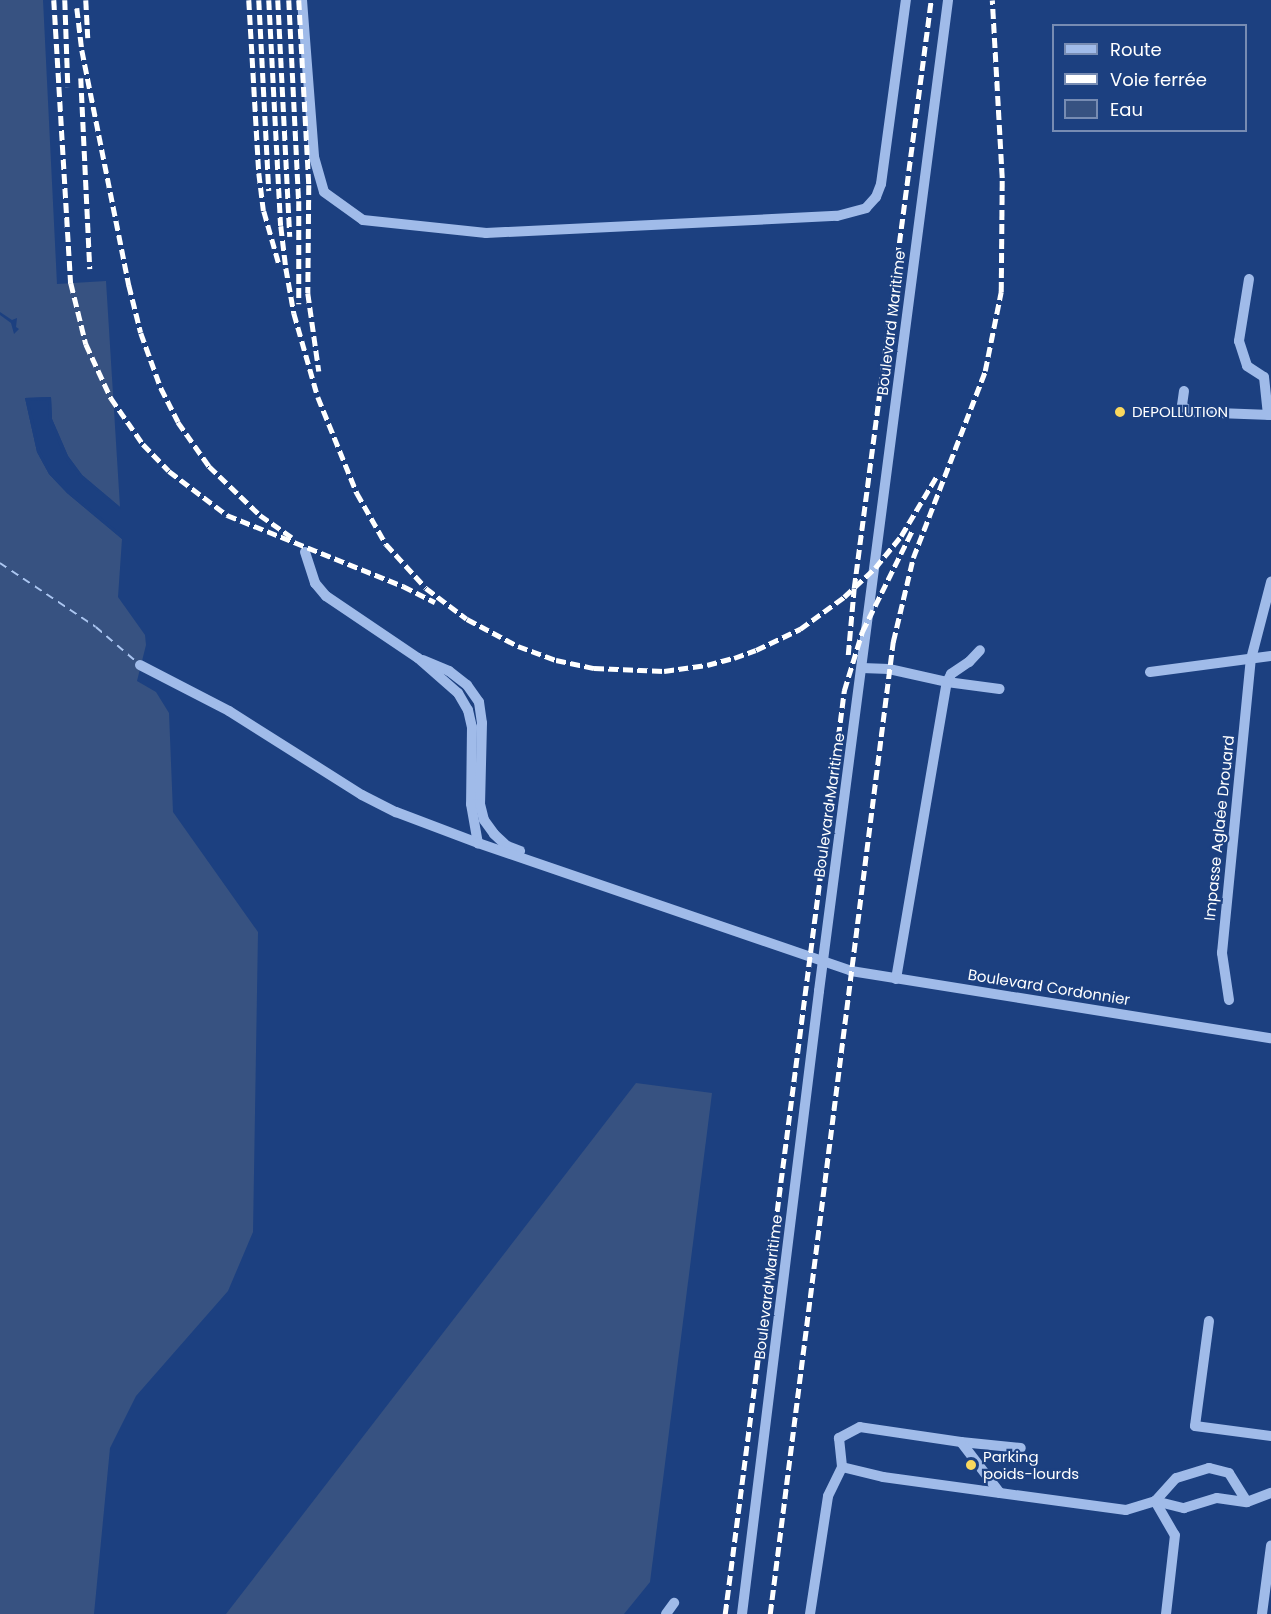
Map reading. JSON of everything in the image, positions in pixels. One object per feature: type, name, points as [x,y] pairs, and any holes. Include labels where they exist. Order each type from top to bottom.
[{"type":"street","points":[[302,0],[314,157],[324,192],[363,220],[486,233],[854,214],[866,208],[876,197],[881,184],[906,0]]},
{"type":"street","name":"Boulevard Maritime","points":[[742,1614],[823,962],[948,0]]},
{"type":"street","points":[[1184,391],[1182,406],[1191,412],[1270,415],[1264,377],[1247,366],[1239,341],[1249,279]]},
{"type":"street","points":[[305,552],[315,583],[326,596],[418,658],[458,693],[468,710],[472,727],[471,804],[478,843]]},
{"type":"street","name":"Impasse Aglaée Drouard","points":[[1229,1000],[1222,953],[1251,659],[1271,582]]},
{"type":"street","points":[[896,979],[947,682],[951,674],[969,662],[980,650]]},
{"type":"street","points":[[1150,672],[1271,656]]},
{"type":"street","points":[[418,658],[449,671],[467,685],[479,702],[482,723],[480,804],[484,820],[507,846],[533,856],[552,869]]},
{"type":"street","points":[[140,665],[229,711],[362,795],[396,812],[552,869]]},
{"type":"street","points":[[862,668],[889,669],[947,682],[1000,689]]},
{"type":"street","name":"Boulevard Cordonnier","points":[[552,869],[851,971],[1271,1038]]},
{"type":"street","points":[[1209,1321],[1195,1426],[1271,1436]]},
{"type":"street","points":[[810,1614],[828,1496],[842,1467],[839,1438],[860,1427],[961,1442],[1021,1448]]},
{"type":"street","points":[[961,1442],[1000,1493]]},
{"type":"street","points":[[842,1467],[883,1477],[1126,1510],[1155,1501],[1176,1479],[1209,1468],[1229,1473],[1247,1502]]},
{"type":"street","points":[[1155,1501],[1184,1508],[1217,1498],[1247,1502],[1271,1493]]},
{"type":"street","points":[[1155,1501],[1175,1535],[1166,1614]]},
{"type":"street","points":[[1262,1614],[1271,1546]]},
{"type":"street","points":[[666,1614],[674,1603]]},
{"type":"water","points":[[0,0],[43,0],[57,284],[106,281],[120,507],[82,475],[68,456],[52,419],[51,397],[25,398],[37,452],[49,474],[67,493],[122,539],[118,597],[145,635],[146,645],[137,681],[156,692],[169,713],[173,812],[258,932],[253,1232],[228,1291],[136,1396],[110,1448],[94,1614],[0,1614],[0,315],[11,323],[14,334],[19,329],[16,327],[17,318],[12,320],[0,312]]},
{"type":"water","points":[[636,1083],[712,1093],[650,1582],[624,1614],[226,1614]]},
{"type":"pier","points":[[51,397],[52,419],[68,456],[82,475],[121,510],[80,477],[65,458],[49,420],[48,400],[29,401],[40,451],[51,472],[69,491],[122,535],[122,539],[67,493],[49,474],[37,452],[25,398]]},
{"type":"ferry route","points":[[0,563],[96,627],[138,663]]},
{"type":"railway","points":[[54,0],[71,283],[86,344],[111,398],[143,444],[169,471],[227,515],[403,586],[435,602]]},
{"type":"railway","points":[[65,0],[68,87]]},
{"type":"railway","points":[[86,0],[88,38]]},
{"type":"railway","points":[[249,0],[259,173],[264,211],[279,264]]},
{"type":"railway","points":[[259,0],[269,191]]},
{"type":"railway","points":[[269,0],[281,226],[286,268],[294,313],[318,397],[357,493],[386,544],[426,588],[467,619],[518,646],[556,660],[594,668],[664,671],[707,665],[734,658],[800,629],[844,597],[875,568],[901,536],[938,474]]},
{"type":"railway","points":[[278,0],[290,237]]},
{"type":"railway","points":[[289,0],[299,201],[299,304]]},
{"type":"railway","points":[[299,0],[309,185],[308,293],[319,371]]},
{"type":"railway","points":[[848,655],[854,588],[931,0]]},
{"type":"railway","points":[[770,1614],[893,642],[913,558],[985,371],[1001,292],[1002,178],[992,0]]},
{"type":"railway","points":[[77,8],[82,50],[129,285],[141,333],[161,388],[178,422],[209,466],[260,515],[292,537]]},
{"type":"railway","points":[[81,78],[90,269]]},
{"type":"railway","points":[[725,1614],[844,691],[862,632],[913,529]]},
{"type":"place","name":"DEPOLLUTION","points":[[1120,412]]},
{"type":"place","name":"Parking poids-lourds","points":[[971,1465]]}]
